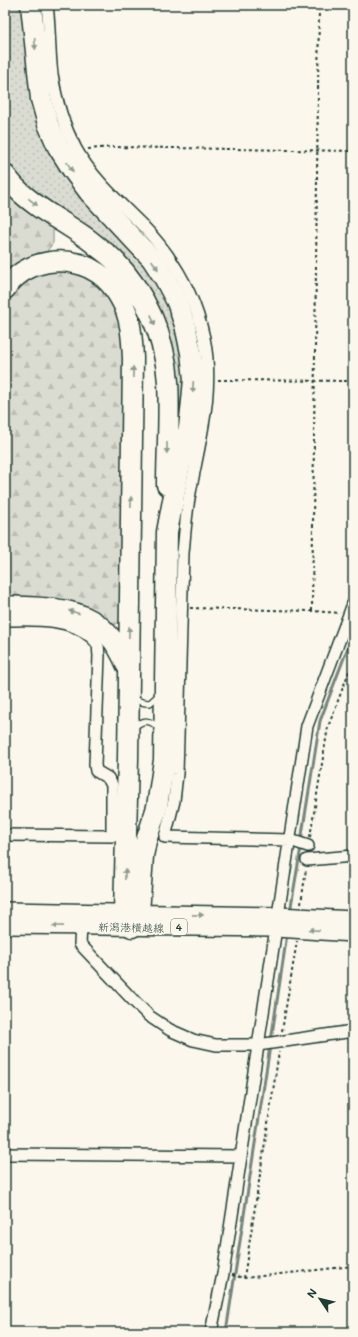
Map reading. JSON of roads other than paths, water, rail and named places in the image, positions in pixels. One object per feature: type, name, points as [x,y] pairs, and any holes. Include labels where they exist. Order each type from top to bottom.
[{"type":"highway","points":[[31,5],[41,99],[48,124],[58,147],[90,193],[152,259],[177,302],[185,325],[191,353],[194,379],[189,428],[167,532]]},
{"type":"highway","points":[[5,175],[17,189],[36,204],[92,242],[114,260],[134,284],[149,308],[164,355],[168,382],[164,760],[157,807],[146,841],[131,918]]},
{"type":"highway","points":[[5,290],[20,274],[33,266],[49,262],[65,261],[83,265],[99,273],[112,286],[121,300],[128,317],[132,336],[133,358],[128,667],[131,918]]},
{"type":"highway","points":[[5,606],[52,608],[83,615],[104,629],[112,637],[123,655],[128,667]]},
{"type":"main road","name":"新潟港横越線","points":[[5,912],[131,918],[299,923],[353,920]]},
{"type":"main road","name":"新潟港横越線","points":[[5,925],[80,926],[131,918]]},
{"type":"main road","name":"新潟港横越線","points":[[299,923],[353,933]]},
{"type":"street","points":[[47,5],[52,73],[64,126],[76,150],[90,169],[108,191],[160,245],[176,268],[188,290],[204,338],[207,364],[205,418],[186,521],[181,608],[177,774],[174,801],[165,837],[290,840],[308,846]]},
{"type":"street","points":[[211,1332],[223,1274],[307,726],[351,609]]},
{"type":"street","points":[[5,620],[39,620],[63,624],[81,630],[92,638],[98,645],[99,655],[95,765],[96,771],[108,778],[112,785],[112,836],[5,835]]},
{"type":"street","points":[[307,860],[353,856]]},
{"type":"street","points":[[80,926],[80,944],[130,997],[149,1016],[170,1030],[193,1040],[216,1045],[258,1044],[353,1031]]},
{"type":"street","points":[[5,1154],[241,1156]]},
{"type":"lane","points":[[128,691],[143,703],[150,702],[161,693],[165,679]]},
{"type":"lane","points":[[128,736],[138,723],[145,721],[156,725],[164,738]]},
{"type":"waterway","points":[[301,841],[320,721],[353,634]]},
{"type":"waterway","points":[[290,912],[301,847]]},
{"type":"waterway","points":[[271,1041],[287,934]]},
{"type":"waterway","points":[[226,1332],[270,1046]]}]
